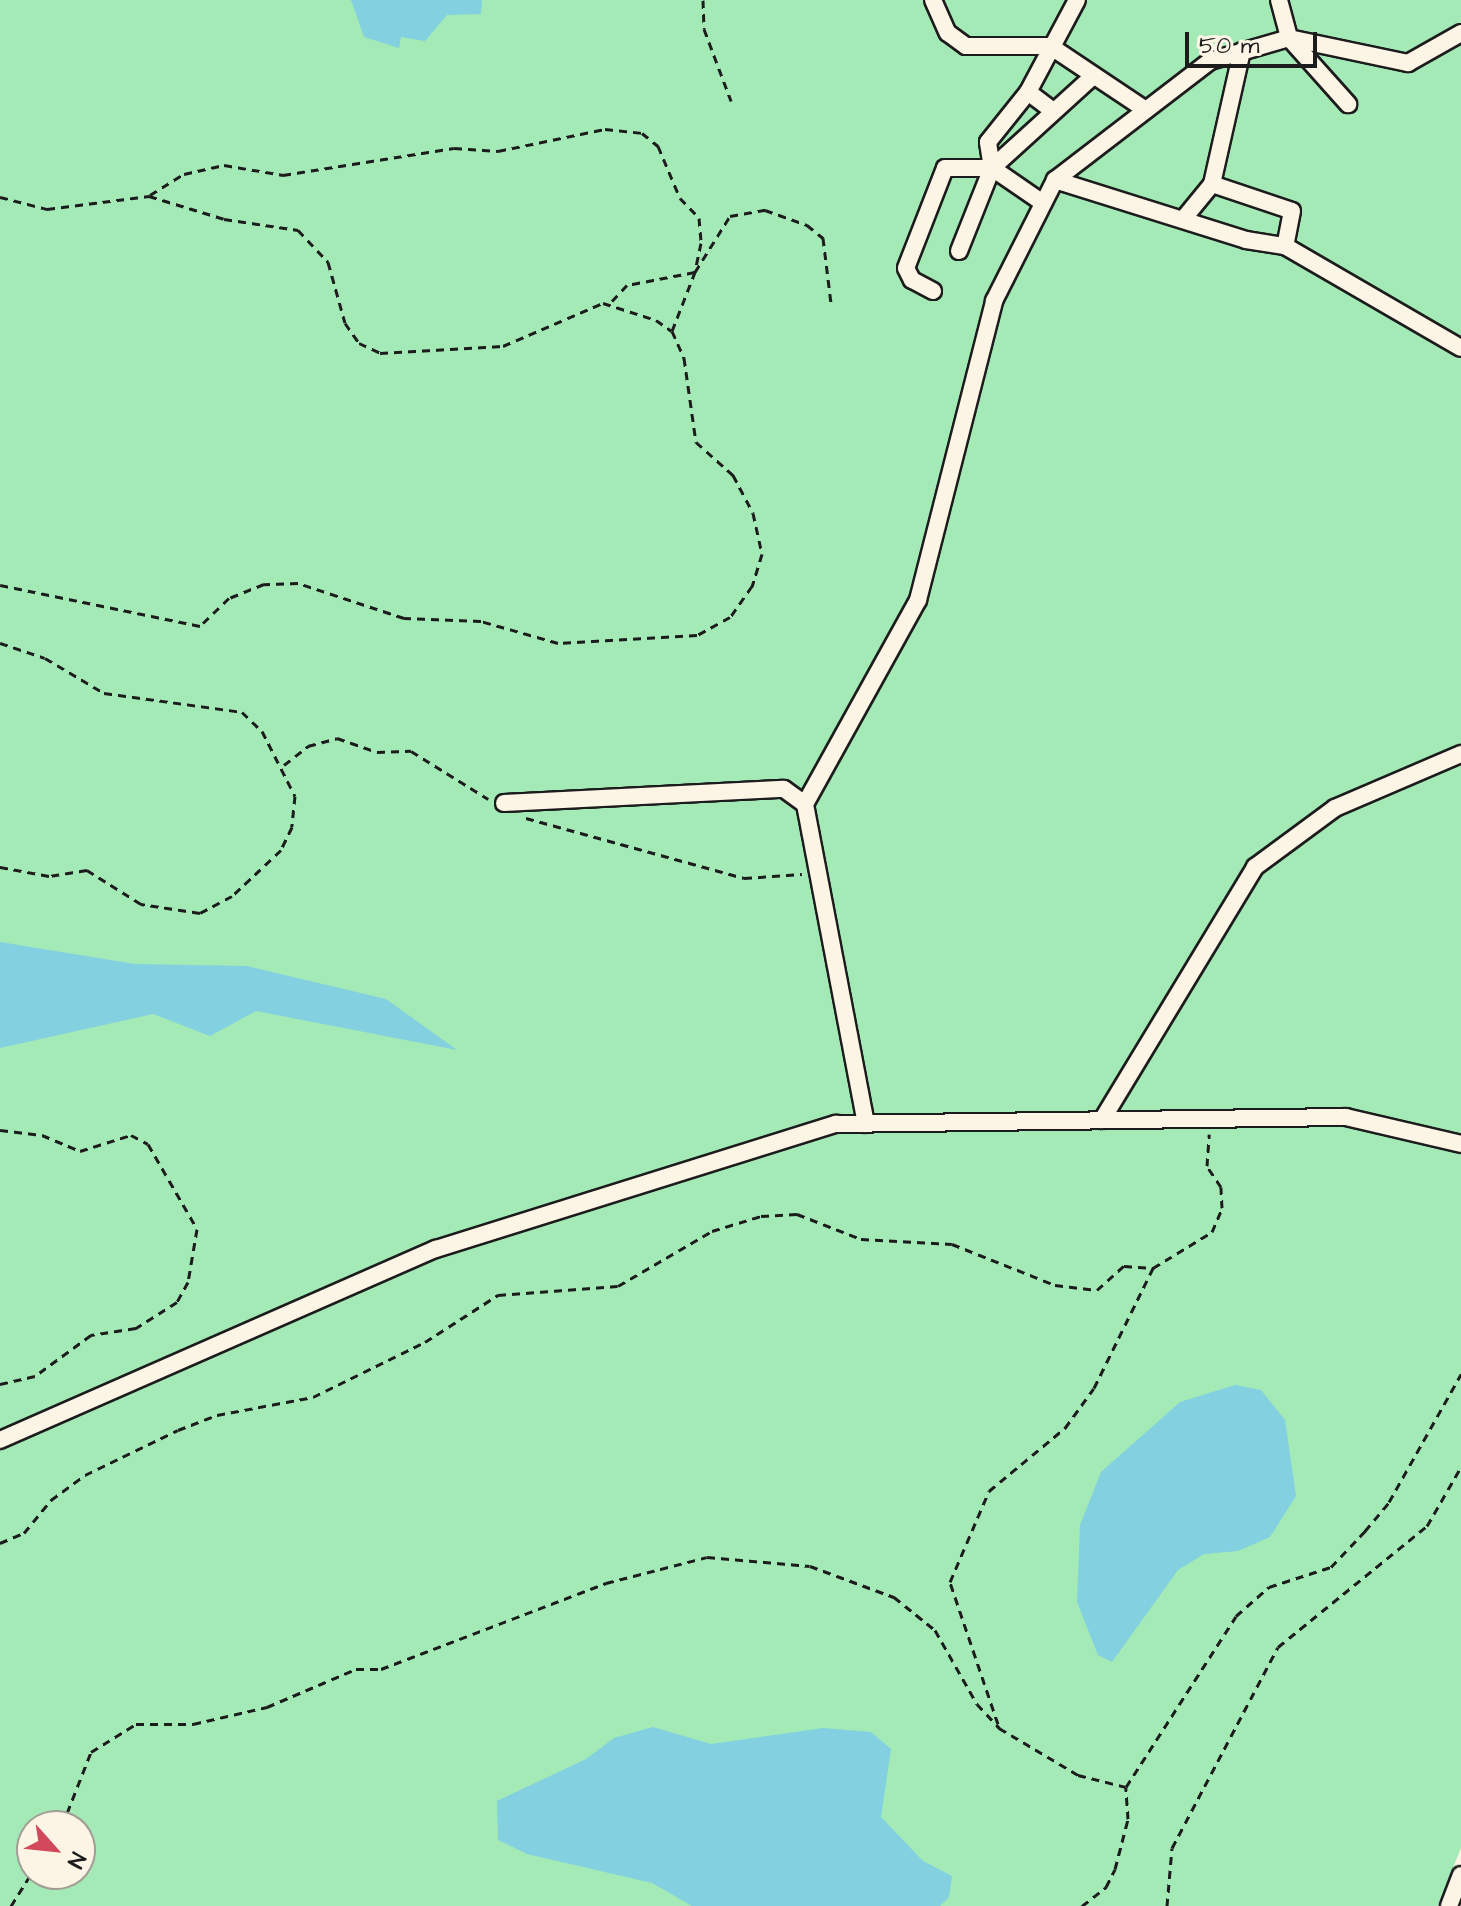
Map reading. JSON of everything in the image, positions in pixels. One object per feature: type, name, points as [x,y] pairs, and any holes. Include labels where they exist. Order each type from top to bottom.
[{"type":"street","points":[[933,0],[948,33],[966,46],[1050,46],[1146,110]]},
{"type":"street","points":[[992,168],[988,142],[1028,92],[1077,0]]},
{"type":"street","points":[[1279,0],[1289,38],[1348,104]]},
{"type":"street","points":[[866,1124],[805,804],[918,600],[994,301],[1055,180],[1210,61],[1289,38],[1408,63],[1461,33]]},
{"type":"street","points":[[1185,217],[1212,184],[1242,51]]},
{"type":"street","points":[[959,251],[992,168],[1093,76]]},
{"type":"street","points":[[1028,92],[1053,111]]},
{"type":"street","points":[[933,291],[912,280],[906,268],[945,168],[992,168],[1043,203]]},
{"type":"street","points":[[1055,180],[1185,217],[1246,240],[1285,246],[1461,348]]},
{"type":"street","points":[[1212,184],[1292,211],[1285,246]]},
{"type":"street","points":[[1102,1120],[1255,867],[1335,808],[1461,754]]},
{"type":"street","points":[[504,803],[784,789],[805,804]]},
{"type":"street","points":[[0,1440],[436,1249],[836,1124],[1346,1117],[1461,1144]]},
{"type":"street","points":[[1449,1906],[1461,1875]]},
{"type":"path","points":[[703,0],[704,29],[731,101]]},
{"type":"path","points":[[149,196],[184,174],[224,165],[283,175],[454,148],[498,151],[605,129],[642,133],[658,146],[680,198],[699,218],[695,272]]},
{"type":"path","points":[[0,197],[47,209],[149,196],[224,219],[298,230],[314,241],[328,262],[345,323],[359,343],[380,353],[503,346],[609,304],[627,285],[695,272]]},
{"type":"path","points":[[672,331],[695,272],[730,216],[765,210],[807,225],[823,238],[831,303]]},
{"type":"path","points":[[0,585],[200,626],[229,598],[264,584],[298,583],[404,618],[481,621],[558,643],[697,635],[730,617],[752,586],[762,554],[753,513],[733,475],[696,442],[684,358],[672,331],[609,304]]},
{"type":"path","points":[[0,643],[45,658],[104,693],[242,712],[283,766],[295,796],[292,827],[281,850],[232,896],[200,913],[141,904],[87,870],[49,876],[0,867]]},
{"type":"path","points":[[283,766],[308,746],[337,738],[377,752],[411,751],[478,796],[504,803],[531,822],[744,878],[818,872]]},
{"type":"path","points":[[999,1728],[950,1582],[989,1491],[1065,1428],[1094,1388],[1153,1268],[1212,1232],[1222,1208],[1221,1187],[1207,1166],[1210,1118]]},
{"type":"path","points":[[0,1130],[42,1135],[80,1151],[131,1135],[140,1139],[165,1168],[197,1229],[188,1282],[177,1302],[136,1328],[91,1335],[35,1376],[0,1384]]},
{"type":"path","points":[[0,1543],[24,1533],[51,1500],[85,1475],[178,1430],[217,1415],[313,1397],[425,1342],[498,1295],[618,1286],[712,1231],[761,1216],[797,1214],[861,1239],[952,1244],[1055,1285],[1097,1290],[1124,1266],[1153,1268]]},
{"type":"path","points":[[1082,1906],[1106,1887],[1115,1869],[1128,1819],[1126,1787],[1236,1616],[1269,1587],[1331,1567],[1389,1502],[1461,1374]]},
{"type":"path","points":[[1167,1906],[1172,1848],[1278,1647],[1427,1526],[1461,1467]]},
{"type":"path","points":[[68,1810],[91,1752],[136,1724],[193,1724],[267,1707],[356,1669],[381,1669],[606,1583],[707,1557],[810,1566],[894,1597],[935,1630],[977,1704],[999,1728],[1078,1775],[1126,1787]]},
{"type":"green space","points":[[0,0],[1461,0],[1461,1848],[1438,1906],[0,1906]]},
{"type":"water","points":[[351,0],[482,0],[481,14],[447,15],[425,41],[401,37],[399,48],[364,37]]},
{"type":"water","points":[[0,942],[135,964],[247,966],[386,999],[457,1050],[256,1011],[210,1036],[153,1014],[0,1048]]},
{"type":"water","points":[[1235,1385],[1261,1390],[1285,1420],[1296,1496],[1270,1537],[1238,1551],[1204,1554],[1178,1570],[1112,1662],[1098,1655],[1077,1602],[1080,1525],[1101,1472],[1180,1402]]},
{"type":"water","points":[[653,1727],[711,1744],[823,1728],[871,1732],[891,1749],[881,1817],[923,1861],[952,1876],[949,1897],[940,1906],[692,1906],[652,1883],[527,1854],[498,1840],[497,1801],[586,1759],[614,1738]]}]
